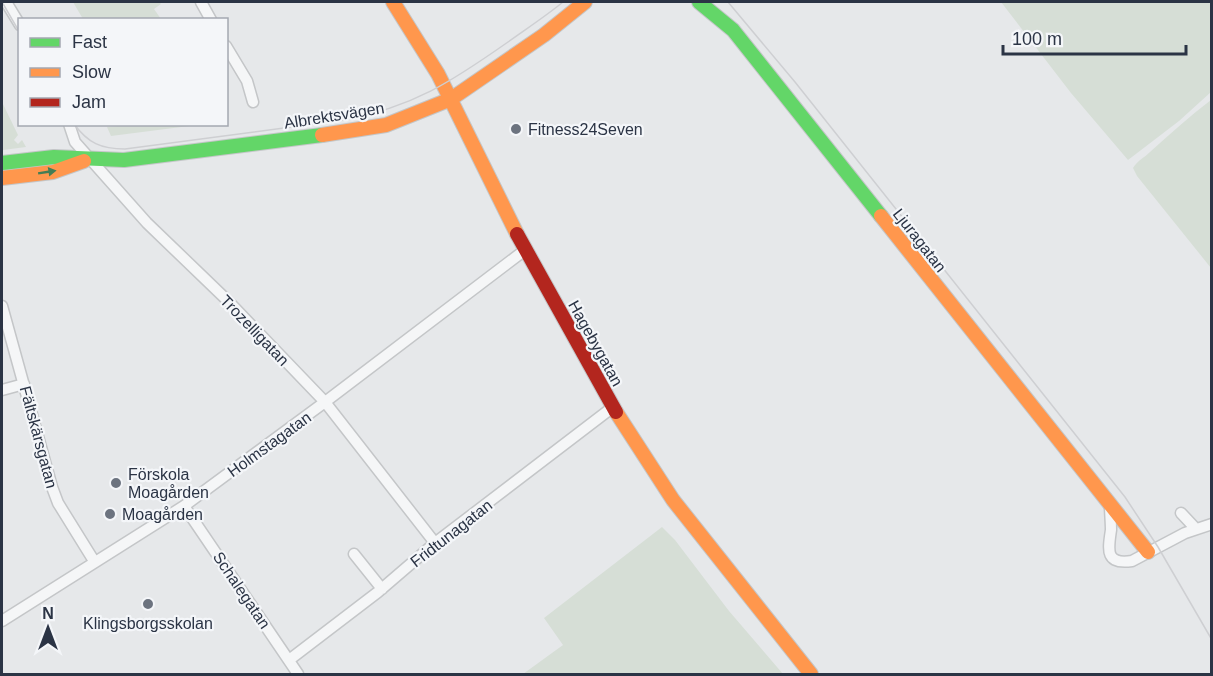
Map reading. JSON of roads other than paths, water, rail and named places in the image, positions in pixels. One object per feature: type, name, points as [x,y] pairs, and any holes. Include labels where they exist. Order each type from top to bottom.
[{"type":"street","points":[[6,2],[18,22]]},
{"type":"street","points":[[201,2],[210,18]]},
{"type":"street","name":"Hagebygatan","points":[[393,2],[438,74],[525,250],[613,407],[673,500],[811,675]]},
{"type":"street","name":"Albrektsvägen","points":[[2,163],[54,157],[113,161],[135,159],[376,127],[404,119],[451,99],[544,35],[585,2]]},
{"type":"street","name":"Ljuragatan","points":[[699,2],[733,30],[1148,552]]},
{"type":"street","points":[[228,49],[247,81],[253,102]]},
{"type":"street","name":"Trozelligatan","points":[[70,126],[75,142],[147,223],[226,299],[325,402],[435,543]]},
{"type":"street","name":"Albrektsvägen","points":[[2,178],[53,172],[90,159]]},
{"type":"street","name":"Holmstagatan","points":[[2,621],[184,506],[525,250]]},
{"type":"street","name":"Fältskärsgatan","points":[[2,306],[54,493],[94,561]]},
{"type":"street","points":[[2,390],[24,384]]},
{"type":"street","name":"Fridtunagatan","points":[[289,660],[382,589],[435,543],[613,407]]},
{"type":"street","points":[[1110,505],[1111,528],[1108,547],[1115,561],[1123,563],[1132,561],[1185,533],[1212,524]]},
{"type":"street","name":"Schalegatan","points":[[184,506],[298,675]]},
{"type":"street","points":[[1180,513],[1196,529]]},
{"type":"street","points":[[354,554],[382,589]]},
{"type":"tram line","points":[[2,2],[18,30]]},
{"type":"tram line","points":[[76,126],[84,136],[96,144],[125,149],[369,115],[411,100],[449,81],[563,2]]},
{"type":"tram line","points":[[728,2],[795,82],[1125,497],[1158,547],[1212,640]]},
{"type":"place","name":"Fitness24Seven","points":[[516,129]]},
{"type":"place","name":"Förskola Moagården","points":[[116,483]]},
{"type":"place","name":"Moagården","points":[[110,514]]},
{"type":"place","name":"Klingsborgsskolan","points":[[148,604]]}]
